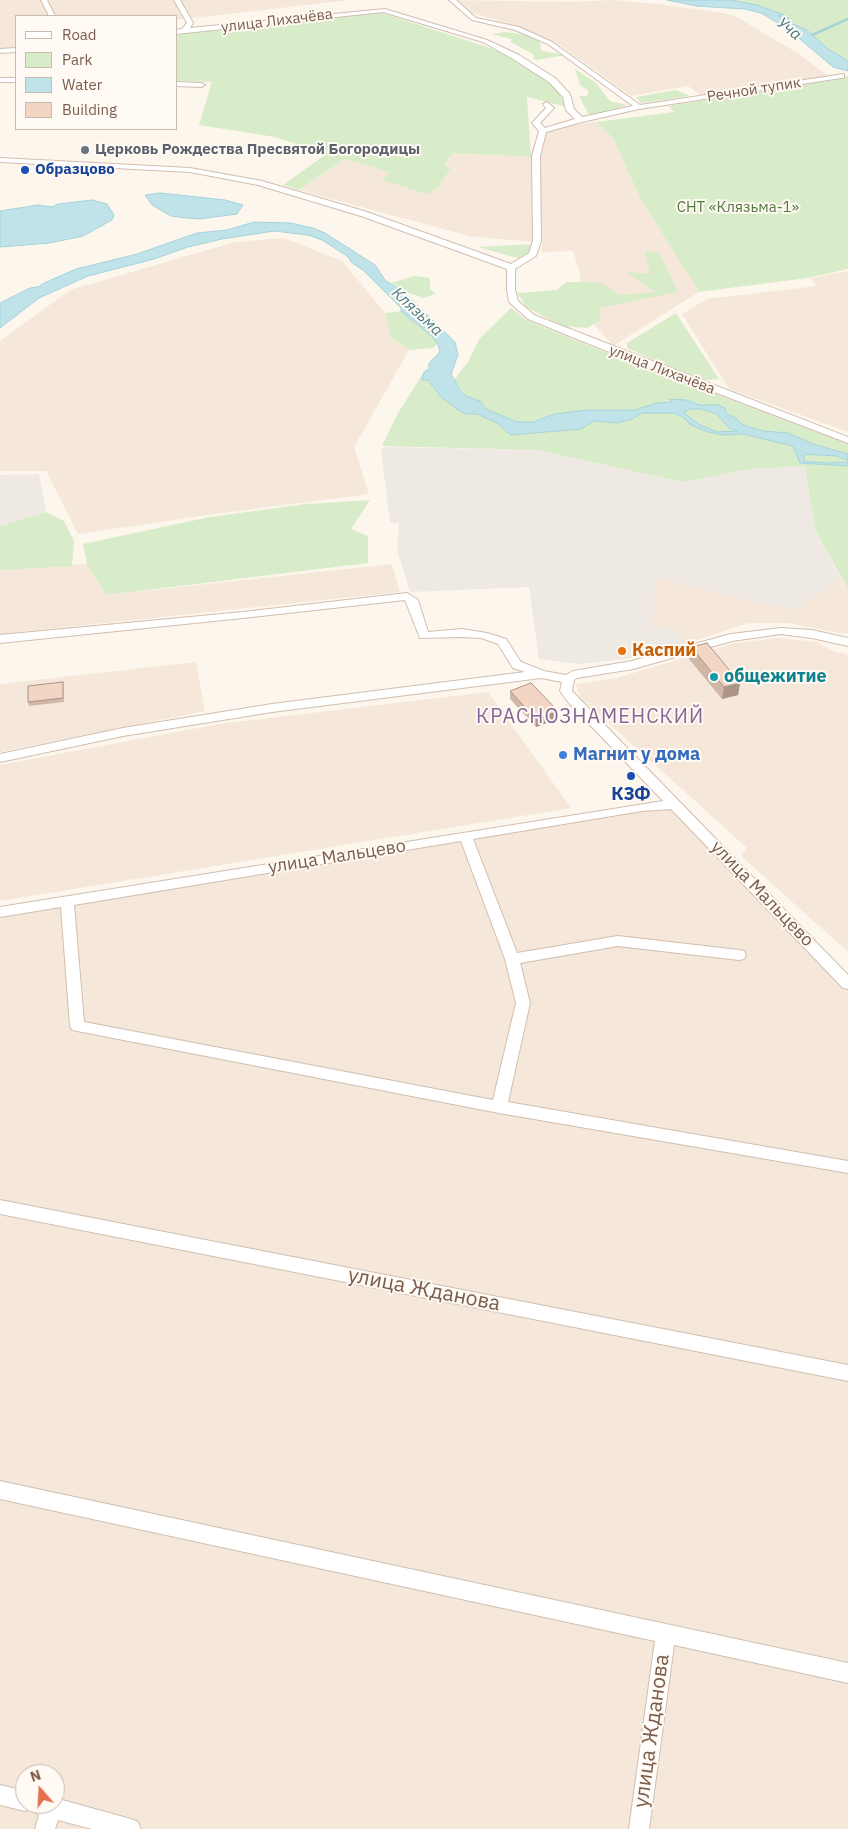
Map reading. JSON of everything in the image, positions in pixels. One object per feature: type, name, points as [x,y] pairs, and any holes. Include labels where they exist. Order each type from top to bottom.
[{"type":"street","points":[[44,0],[52,15]]},
{"type":"street","points":[[177,0],[190,23],[180,32]]},
{"type":"street","points":[[452,0],[474,18],[491,24],[517,28],[550,42],[639,107]]},
{"type":"street","name":"улица Лихачёва","points":[[180,32],[383,10],[485,41],[516,57],[552,80],[567,96],[570,110],[580,120]]},
{"type":"street","points":[[0,51],[15,50]]},
{"type":"street","name":"Речной тупик","points":[[542,131],[580,120],[639,107],[841,76]]},
{"type":"street","points":[[0,80],[15,80]]},
{"type":"street","points":[[178,84],[201,85]]},
{"type":"street","points":[[0,160],[111,168],[190,170],[259,183],[364,214],[495,260],[510,268],[533,254],[538,241],[536,156],[542,131],[536,123],[550,108],[547,104]]},
{"type":"street","name":"улица Лихачёва","points":[[510,268],[514,302],[531,317],[848,440]]},
{"type":"street","points":[[0,639],[242,615],[407,596],[412,600],[424,636],[462,633],[482,635],[502,642],[517,665],[541,674],[568,680],[573,675],[582,672],[633,665],[748,635],[781,631],[812,634],[848,642]]},
{"type":"street","points":[[0,758],[123,732],[272,708],[541,674]]},
{"type":"street","name":"улица Мальцево","points":[[568,680],[566,691],[572,699],[848,984]]},
{"type":"street","name":"улица Мальцево","points":[[0,912],[642,807],[674,804]]},
{"type":"street","points":[[466,837],[512,959],[523,1003],[499,1107]]},
{"type":"street","points":[[67,901],[77,1026],[499,1107],[848,1167]]},
{"type":"street","points":[[512,959],[618,941],[739,955]]},
{"type":"street","name":"улица Жданова","points":[[0,1207],[848,1373]]},
{"type":"street","name":"улица Жданова","points":[[0,1490],[848,1673]]},
{"type":"street","name":"улица Жданова","points":[[639,1829],[666,1634]]},
{"type":"street","points":[[0,1795],[15,1799]]},
{"type":"street","points":[[65,1811],[131,1829]]},
{"type":"street","points":[[45,1814],[45,1829]]},
{"type":"shaded area","points":[[0,0],[350,0],[178,20],[178,15],[15,15],[15,48],[0,50]]},
{"type":"shaded area","points":[[457,0],[569,2],[612,0],[717,12],[735,16],[799,54],[828,76],[702,96],[688,86],[631,96],[557,43],[521,27],[473,13]]},
{"type":"shaded area","points":[[596,122],[613,138],[641,200],[699,292],[613,346],[585,314],[580,274],[573,251],[541,252],[542,243],[469,236],[299,190],[345,159],[391,172],[381,180],[438,188],[451,168],[444,166],[453,153],[530,157],[537,135],[573,125]]},
{"type":"shaded area","points":[[284,238],[342,261],[385,313],[391,338],[409,350],[354,447],[369,494],[78,534],[46,471],[0,471],[0,341],[70,290],[235,242]]},
{"type":"shaded area","points":[[848,271],[848,432],[729,389],[682,314],[707,299],[817,286],[810,278]]},
{"type":"shaded area","points":[[384,447],[537,450],[678,481],[688,481],[750,469],[805,466],[815,530],[841,578],[794,610],[656,578],[651,628],[676,628],[685,644],[648,656],[580,664],[539,659],[529,587],[410,592],[397,550],[399,523],[390,522],[381,451]]},
{"type":"shaded area","points":[[39,474],[46,512],[0,526],[0,475]]},
{"type":"shaded area","points":[[87,564],[106,595],[392,564],[400,592],[0,634],[0,567]]},
{"type":"shaded area","points":[[656,578],[793,610],[841,578],[848,589],[848,633],[788,623],[748,623],[685,644],[676,628],[651,629]]},
{"type":"shaded area","points":[[778,638],[817,642],[833,651],[848,655],[848,952],[741,856],[747,848],[580,697],[576,684],[616,678],[735,643]]},
{"type":"shaded area","points":[[196,662],[205,711],[0,752],[0,684]]},
{"type":"shaded area","points":[[488,692],[571,808],[0,901],[0,765],[219,724]]},
{"type":"shaded area","points":[[675,804],[848,984],[848,1829],[0,1829],[0,912]]},
{"type":"green space","points":[[730,0],[848,0],[848,61],[828,49],[807,30],[794,23],[741,2]]},
{"type":"green space","points":[[376,11],[521,58],[532,70],[556,88],[567,107],[527,97],[531,157],[453,153],[444,165],[451,168],[438,188],[428,194],[381,180],[390,172],[345,159],[299,190],[283,185],[326,154],[275,137],[199,125],[212,82],[178,81],[178,35]]},
{"type":"green space","points":[[506,32],[526,35],[540,41],[541,51],[565,55],[533,59],[534,55],[511,42],[511,39],[491,34]]},
{"type":"green space","points":[[575,69],[595,82],[610,101],[627,105],[596,115],[589,115],[579,96],[587,96],[589,91],[580,85]]},
{"type":"green space","name":"СНТ «Клязьма-1»","points":[[848,76],[848,269],[807,278],[699,292],[641,200],[613,138],[596,122],[674,112],[669,106]]},
{"type":"green space","points":[[676,90],[690,96],[641,103],[636,97]]},
{"type":"green space","points":[[534,244],[529,255],[521,259],[478,247]]},
{"type":"green space","points":[[645,251],[659,252],[678,292],[599,308],[601,320],[587,328],[563,326],[527,308],[517,293],[557,290],[566,282],[600,282],[619,295],[654,292],[627,272],[650,274]]},
{"type":"green space","points":[[414,276],[430,278],[430,289],[436,294],[423,298],[406,292],[391,283]]},
{"type":"green space","points":[[511,308],[526,320],[612,355],[848,444],[848,454],[816,445],[788,433],[763,431],[743,425],[718,405],[700,405],[686,400],[656,403],[635,410],[555,414],[537,419],[535,422],[517,422],[486,409],[480,401],[468,397],[453,381],[468,362],[480,338]]},
{"type":"green space","points":[[401,311],[433,337],[438,344],[432,348],[409,350],[391,338],[385,313]]},
{"type":"green space","points":[[676,313],[719,379],[701,381],[627,348],[627,343]]},
{"type":"green space","points":[[424,372],[422,380],[428,380],[441,397],[466,414],[477,414],[497,423],[512,435],[581,429],[594,421],[617,423],[632,419],[642,413],[674,413],[683,417],[691,425],[724,435],[743,434],[793,446],[800,463],[848,466],[848,589],[815,530],[805,466],[750,469],[688,481],[678,481],[537,450],[382,446],[398,413]]},
{"type":"green space","points":[[689,409],[700,409],[717,414],[729,428],[738,432],[717,432],[698,424],[684,413]]},
{"type":"green space","points":[[805,454],[837,456],[848,462],[803,461]]},
{"type":"green space","points":[[370,500],[351,529],[368,536],[368,563],[106,595],[87,564],[83,544],[210,517],[306,504]]},
{"type":"green space","points":[[46,512],[64,521],[74,541],[72,566],[0,570],[0,526]]},
{"type":"water","name":"Уча","points":[[667,0],[730,0],[757,5],[784,15],[778,16],[789,18],[789,22],[807,30],[828,49],[848,61],[848,71],[833,67],[788,29],[761,13],[744,9],[696,6]]},
{"type":"water","points":[[160,193],[225,200],[243,205],[237,214],[200,219],[171,216],[152,205],[145,195]]},
{"type":"water","points":[[92,200],[107,204],[114,215],[112,220],[83,236],[50,243],[0,247],[0,211],[38,205],[52,207],[58,204]]},
{"type":"water","name":"Клязьма","points":[[254,222],[290,223],[313,228],[325,233],[375,265],[385,280],[406,294],[455,342],[458,355],[451,374],[460,390],[468,397],[480,401],[486,409],[517,422],[535,422],[555,414],[586,410],[635,410],[656,403],[672,402],[669,399],[686,400],[700,405],[718,405],[725,408],[726,413],[743,425],[763,431],[788,433],[816,445],[848,454],[848,461],[837,456],[805,454],[803,461],[848,462],[848,466],[800,463],[793,446],[743,434],[724,435],[708,432],[691,425],[683,417],[674,413],[642,413],[632,419],[617,423],[594,421],[581,429],[511,435],[497,423],[477,414],[466,414],[458,410],[441,397],[428,380],[422,380],[424,372],[429,369],[429,363],[440,352],[438,344],[433,337],[401,311],[401,308],[363,270],[352,263],[347,256],[322,240],[308,235],[274,231],[222,239],[88,276],[39,298],[0,328],[0,303],[30,288],[38,287],[76,269],[137,254],[197,233],[227,230]],"holes":[[[689,409],[700,409],[717,414],[729,428],[738,431],[717,432],[698,424],[684,413]]]},
{"type":"building","points":[[707,643],[740,683],[724,687],[691,647]]},
{"type":"building","points":[[63,682],[63,698],[28,702],[28,686]]},
{"type":"building","points":[[531,683],[558,711],[536,719],[510,691]]},
{"type":"waterway","points":[[812,35],[848,19]]},
{"type":"place","name":"Церковь Рождества Пресвятой Богородицы","points":[[85,150]]},
{"type":"place","name":"Образцово","points":[[25,170]]},
{"type":"place","name":"Каспий","points":[[622,651]]},
{"type":"place","name":"общежитие","points":[[714,677]]},
{"type":"place","name":"Магнит у дома","points":[[563,755]]},
{"type":"place","name":"КЗФ","points":[[631,776]]},
{"type":"district","name":"КРАСНОЗНАМЕНСКИЙ","points":[[590,717]]}]
